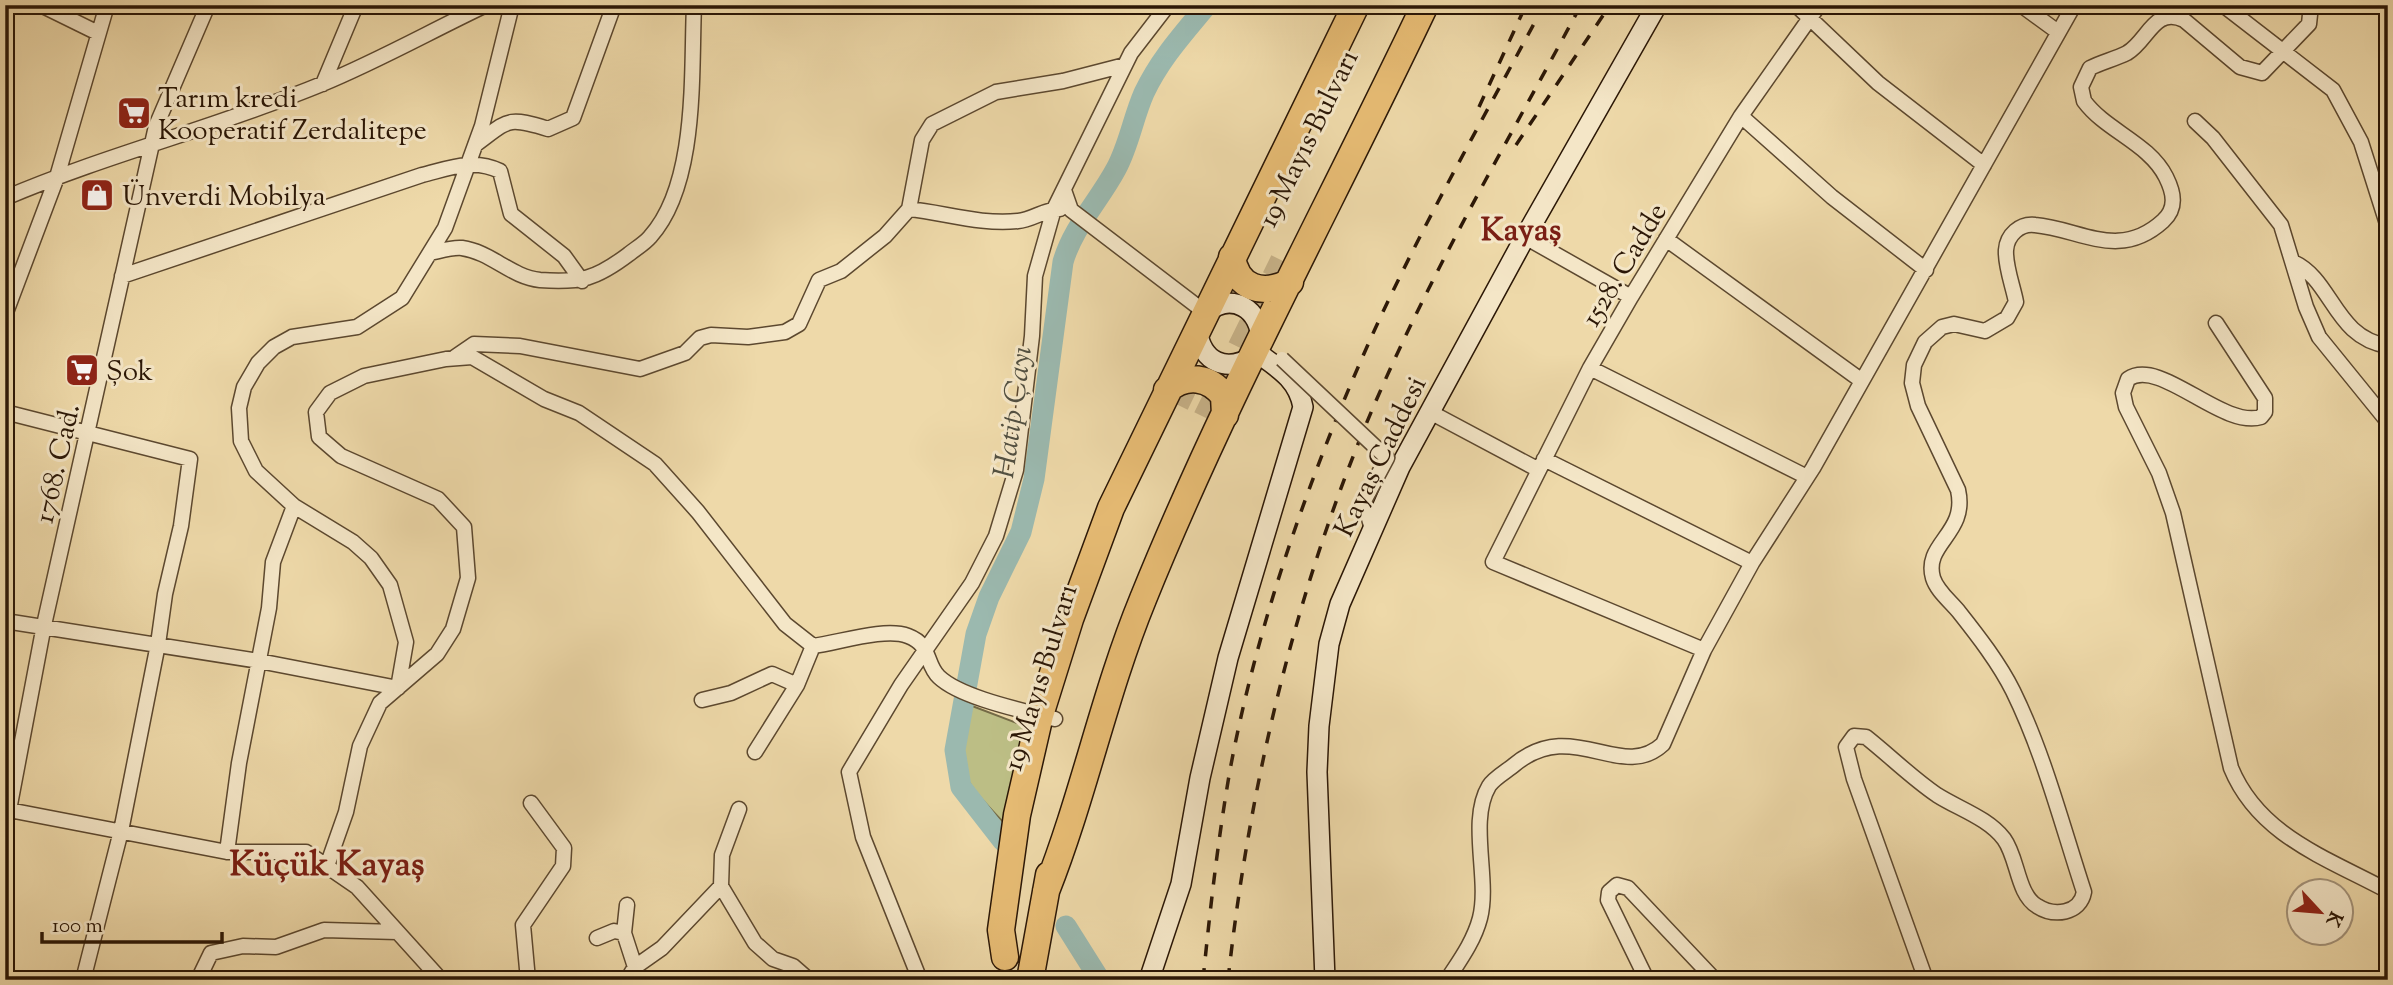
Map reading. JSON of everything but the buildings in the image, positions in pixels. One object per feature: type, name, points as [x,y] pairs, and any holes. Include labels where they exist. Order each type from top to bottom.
[{"type":"highway","points":[[1356,5],[1234,268],[1246,285],[1266,290],[1278,289],[1425,5]]},
{"type":"highway","name":"19 Mayıs Bulvarı","points":[[1242,251],[1371,5]]},
{"type":"highway","name":"19 Mayıs Bulvarı","points":[[1286,271],[1406,5]]},
{"type":"highway","points":[[1172,397],[1201,322],[1242,251]]},
{"type":"highway","points":[[1216,416],[1264,354],[1286,271]]},
{"type":"highway","points":[[1004,968],[1001,930],[1009,870],[1070,619],[1111,508],[1172,397],[1184,379],[1208,382],[1224,396],[1141,602],[1062,838],[1046,891],[1030,980]]},
{"type":"highway","points":[[1004,968],[1021,829]]},
{"type":"street","points":[[41,5],[98,33]]},
{"type":"street","points":[[5,315],[57,177],[107,5]]},
{"type":"street","name":"1768. Cad.","points":[[7,813],[44,625],[156,126],[208,5]]},
{"type":"street","points":[[323,84],[356,5]]},
{"type":"street","points":[[5,198],[57,177],[151,147],[323,84],[486,5]]},
{"type":"street","points":[[398,688],[406,642],[390,585],[371,558],[353,542],[294,506],[256,471],[245,452],[238,419],[244,387],[258,363],[274,346],[292,337],[357,327],[402,298],[445,228],[475,145],[512,5]]},
{"type":"street","points":[[475,145],[509,120],[522,120],[548,129],[573,118],[614,5]]},
{"type":"street","points":[[430,253],[461,248],[486,256],[518,274],[537,279],[582,281],[613,266],[650,237],[679,184],[685,149],[694,5]]},
{"type":"street","points":[[920,980],[863,837],[849,772],[926,648],[972,583],[996,536],[1016,470],[1032,336],[1035,276],[1054,209],[1125,65],[1168,5]]},
{"type":"street","name":"Kayaş Caddesi","points":[[1325,980],[1317,772],[1319,726],[1329,644],[1340,604],[1372,529],[1430,412],[1525,237],[1657,5]]},
{"type":"street","points":[[1796,5],[1878,83],[1984,165]]},
{"type":"street","name":"1528. Cadde","points":[[1704,650],[1493,562],[1590,368],[1631,297],[1741,116],[1819,5]]},
{"type":"street","points":[[2021,5],[2058,32]]},
{"type":"street","points":[[1447,980],[1468,946],[1480,917],[1481,817],[1489,785],[1528,753],[1564,743],[1635,759],[1652,754],[1663,744],[1704,650],[1752,563],[1807,477],[2074,5]]},
{"type":"street","points":[[2223,5],[2333,90],[2368,159],[2388,227]]},
{"type":"street","points":[[1926,980],[1853,779],[1846,747],[1854,736],[1866,737],[1930,790],[2000,834],[2011,850],[2028,895],[2035,905],[2053,912],[2069,911],[2081,902],[2084,892],[2013,690],[1932,575],[1936,551],[1955,526],[1960,505],[1958,491],[1915,395],[1912,374],[1917,356],[1925,341],[1942,327],[1954,324],[1985,331],[2007,318],[2016,302],[2006,246],[2012,234],[2022,227],[2038,225],[2086,238],[2118,240],[2145,233],[2167,217],[2173,196],[2160,165],[2084,101],[2081,87],[2090,68],[2126,53],[2140,43],[2154,23],[2168,17],[2185,20],[2246,71],[2262,73],[2309,24],[2311,5]]},
{"type":"street","points":[[454,358],[474,344],[520,346],[640,369],[685,353],[700,338],[711,335],[748,337],[785,332],[799,324],[820,280],[841,271],[885,236],[909,209],[922,140],[932,124],[996,92],[1063,81],[1125,65]]},
{"type":"street","points":[[1741,116],[1832,197],[1926,270]]},
{"type":"street","points":[[2194,121],[2213,138],[2276,217],[2285,234],[2306,307],[2319,337],[2388,422]]},
{"type":"street","points":[[121,276],[422,175],[468,163],[488,165],[500,171],[511,214],[564,256],[582,281]]},
{"type":"street","points":[[1064,190],[1072,210],[1201,322],[1203,351],[1219,364],[1240,364],[1264,354],[1317,381],[1390,455],[1364,501],[1372,529]]},
{"type":"street","points":[[909,209],[997,221],[1019,221],[1054,209],[1072,210]]},
{"type":"street","points":[[1525,237],[1631,297]]},
{"type":"street","points":[[1666,239],[1862,381]]},
{"type":"street","points":[[2293,262],[2304,267],[2313,277],[2343,321],[2364,338],[2388,346]]},
{"type":"street","points":[[1149,980],[1178,894],[1213,717],[1303,407],[1296,385],[1264,354],[1259,321],[1245,306],[1224,303],[1201,322]]},
{"type":"street","points":[[2216,323],[2265,398],[2265,412],[2261,417],[2236,417],[2177,387],[2143,375],[2129,379],[2123,393],[2128,414],[2159,473],[2173,513],[2231,768],[2244,796],[2273,827],[2388,891]]},
{"type":"street","points":[[327,866],[346,811],[360,746],[380,703],[437,654],[453,629],[468,578],[464,527],[438,499],[341,456],[319,437],[316,412],[330,393],[363,376],[454,358],[472,357],[544,399],[579,413],[655,464],[698,512],[785,624],[813,646],[884,633],[908,635],[926,648],[938,677],[971,694],[1047,717]]},
{"type":"street","points":[[1590,368],[1807,477]]},
{"type":"street","points":[[5,412],[190,459],[181,526],[165,594],[158,644],[121,831],[83,980]]},
{"type":"street","points":[[1430,412],[1752,563]]},
{"type":"street","points":[[227,852],[273,562],[294,506]]},
{"type":"street","points":[[5,621],[44,625],[259,661],[398,688]]},
{"type":"street","points":[[755,752],[797,685],[813,646]]},
{"type":"street","points":[[702,700],[731,693],[772,674],[797,685]]},
{"type":"street","points":[[5,748],[21,747]]},
{"type":"street","points":[[528,980],[523,925],[563,866],[564,848],[531,803]]},
{"type":"street","points":[[739,809],[722,855],[721,886],[755,943],[773,959],[793,966],[809,980]]},
{"type":"street","points":[[7,813],[121,831],[227,852],[306,852],[357,887],[441,980]]},
{"type":"street","points":[[1647,980],[1608,900],[1609,892],[1617,885],[1628,888],[1715,980]]},
{"type":"street","points":[[627,905],[624,933],[631,973],[662,948],[721,886]]},
{"type":"street","points":[[198,980],[211,953],[243,946],[276,947],[324,930],[397,932]]},
{"type":"street","points":[[597,938],[614,931],[624,933]]},
{"type":"green space","points":[[967,704],[1027,727],[1004,823],[976,793],[963,770],[961,745]]},
{"type":"waterway","name":"Hatip Çayı","points":[[1003,841],[961,787],[955,750],[976,634],[989,597],[1021,532],[1034,479],[1063,262],[1073,237],[1120,160],[1150,81],[1172,47],[1207,5]]},
{"type":"waterway","name":"Hatip Çayı","points":[[1066,926],[1100,980]]},
{"type":"tunnel","points":[[1206,418],[1283,261]]},
{"type":"tunnel","points":[[1176,404],[1194,367]]},
{"type":"railway","points":[[1479,107],[1526,5]]},
{"type":"railway","points":[[1203,980],[1230,770],[1256,657],[1289,545],[1330,435],[1375,329],[1436,206],[1544,5]]},
{"type":"railway","points":[[1228,980],[1258,784],[1288,656],[1326,529],[1373,407],[1428,290],[1581,5]]},
{"type":"railway","points":[[1516,145],[1610,5]]},
{"type":"place","name":"Tarım kredi Kooperatif Zerdalitepe","points":[[134,113]]},
{"type":"place","name":"Ünverdi Mobilya","points":[[97,195]]},
{"type":"place","name":"Şok","points":[[82,370]]},
{"type":"district","name":"Kayaş","points":[[1521,229]]},
{"type":"district","name":"Küçük Kayaş","points":[[327,863]]}]
